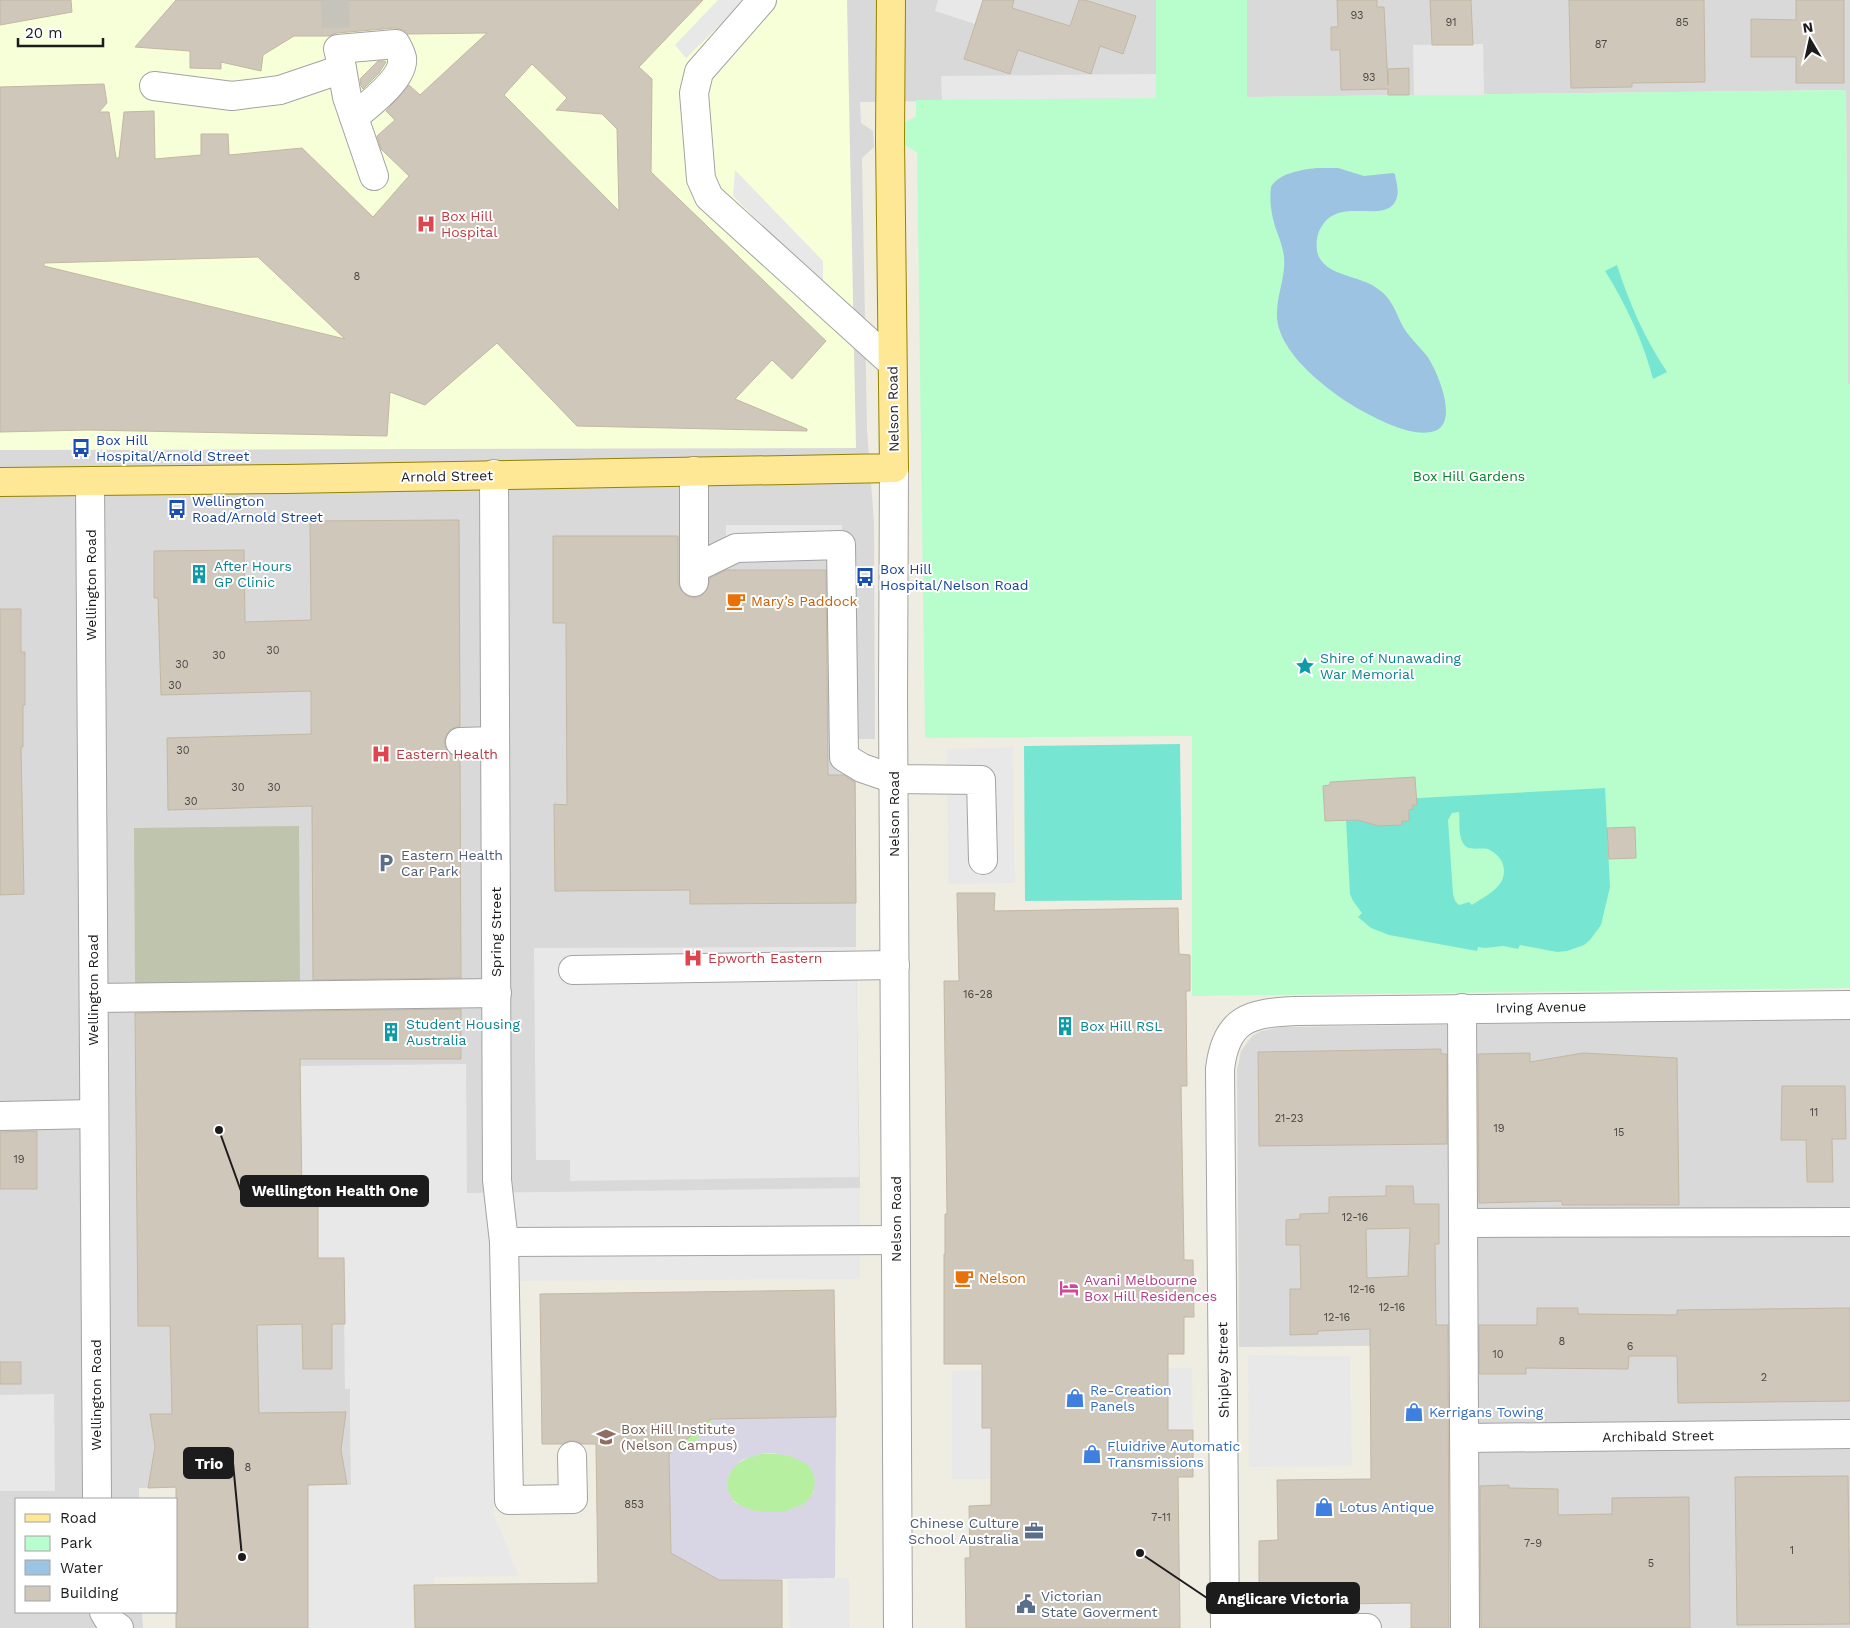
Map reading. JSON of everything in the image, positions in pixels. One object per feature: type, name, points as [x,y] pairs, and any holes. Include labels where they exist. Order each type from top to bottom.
[{"type":"main road","name":"Nelson Road","points":[[891,0],[894,468]]},
{"type":"main road","name":"Arnold Street","points":[[0,482],[894,468]]},
{"type":"street","points":[[762,0],[699,72],[694,93],[701,179],[709,196],[892,363]]},
{"type":"street","points":[[154,86],[232,96],[280,90],[339,51],[396,44],[402,60],[398,75],[375,100],[354,117]]},
{"type":"street","points":[[339,51],[347,97],[374,176]]},
{"type":"street","name":"Nelson Road","points":[[894,468],[898,1628]]},
{"type":"street","points":[[694,471],[694,575],[736,548],[841,544],[844,757],[862,768],[894,778],[981,780],[983,860]]},
{"type":"street","name":"Spring Street","points":[[494,474],[497,1180],[504,1242],[508,1500],[573,1498],[572,1456]]},
{"type":"street","name":"Wellington Road","points":[[90,481],[97,1498]]},
{"type":"street","points":[[460,742],[495,741]]},
{"type":"street","points":[[573,970],[895,965]]},
{"type":"street","points":[[94,998],[496,993]]},
{"type":"street","name":"Irving Avenue","points":[[1236,1026],[1256,1015],[1272,1012],[1462,1008],[1850,1005]]},
{"type":"street","points":[[1462,1008],[1466,1628]]},
{"type":"street","name":"Shipley Street","points":[[1225,1627],[1220,1069],[1222,1052],[1236,1026]]},
{"type":"street","points":[[0,1116],[94,1114]]},
{"type":"street","points":[[1464,1223],[1850,1222]]},
{"type":"street","points":[[504,1242],[896,1240]]},
{"type":"street","name":"Archibald Street","points":[[1465,1438],[1850,1434]]},
{"type":"street","points":[[105,1613],[110,1622],[119,1628]]},
{"type":"street","points":[[127,1613],[128,1628]]},
{"type":"street","points":[[1225,1627],[1367,1628]]},
{"type":"shaded area","points":[[0,0],[1156,0],[1156,98],[860,102],[861,123],[873,131],[874,147],[862,158],[867,430],[874,522],[875,739],[856,739],[856,947],[860,1188],[344,1258],[345,1388],[350,1388],[351,1485],[139,1488],[139,1498],[15,1498],[15,1613],[142,1613],[143,1628],[0,1628]]},
{"type":"shaded area","name":"Box Hill Hospital","points":[[0,0],[847,0],[856,448],[0,450]]},
{"type":"shaded area","points":[[718,0],[746,0],[686,58],[675,45]]},
{"type":"shaded area","points":[[938,0],[989,0],[981,26],[935,11]]},
{"type":"shaded area","points":[[1247,0],[1850,0],[1850,384],[1848,384],[1846,90],[1246,97]]},
{"type":"shaded area","points":[[1483,44],[1484,95],[1414,95],[1413,45]]},
{"type":"shaded area","points":[[1156,74],[1156,98],[942,100],[941,76]]},
{"type":"shaded area","points":[[735,170],[823,261],[823,287],[733,196]]},
{"type":"shaded area","points":[[1617,265],[1638,320],[1667,372],[1653,379],[1633,323],[1605,271]]},
{"type":"shaded area","points":[[726,525],[842,525],[842,540],[726,539]]},
{"type":"shaded area","points":[[1180,744],[1182,900],[1025,901],[1024,746]]},
{"type":"shaded area","points":[[1013,747],[1015,883],[948,884],[947,749]]},
{"type":"shaded area","points":[[1605,788],[1610,887],[1601,925],[1584,945],[1567,951],[1557,952],[1520,945],[1518,949],[1503,946],[1478,947],[1477,951],[1389,935],[1371,928],[1358,917],[1362,913],[1350,894],[1345,802]],"holes":[[[1459,812],[1460,836],[1465,846],[1492,851],[1501,860],[1504,870],[1503,877],[1496,888],[1472,905],[1469,902],[1459,905],[1455,901],[1453,894],[1448,820],[1452,813]]]},
{"type":"shaded area","points":[[299,826],[300,988],[135,989],[134,828]]},
{"type":"shaded area","points":[[856,947],[859,1177],[570,1181],[570,1160],[536,1160],[534,948]]},
{"type":"shaded area","points":[[1850,1019],[1850,1628],[1458,1628],[1456,1345],[1239,1347],[1237,1070],[1241,1051],[1252,1036],[1261,1031],[1282,1027]]},
{"type":"shaded area","points":[[466,1064],[467,1193],[860,1188],[860,1279],[491,1281],[494,1515],[519,1576],[434,1577],[434,1584],[414,1584],[414,1628],[308,1628],[308,1486],[351,1485],[350,1389],[345,1389],[344,1259],[318,1258],[318,1195],[302,1195],[300,1066]]},
{"type":"shaded area","points":[[1248,1355],[1350,1356],[1352,1466],[1249,1467]]},
{"type":"shaded area","points":[[1168,1368],[1192,1368],[1193,1430],[1168,1430]]},
{"type":"shaded area","points":[[982,1370],[982,1427],[991,1428],[991,1479],[952,1479],[952,1371]]},
{"type":"shaded area","points":[[54,1394],[55,1491],[0,1491],[0,1395]]},
{"type":"shaded area","points":[[836,1417],[835,1578],[719,1580],[671,1553],[669,1454],[677,1447],[688,1452],[711,1425],[711,1419]],"holes":[[[771,1453],[790,1456],[810,1467],[815,1479],[814,1492],[802,1505],[782,1512],[758,1512],[734,1502],[728,1490],[728,1477],[742,1460],[760,1454]]]},
{"type":"shaded area","points":[[849,1578],[850,1628],[789,1628],[788,1580]]},
{"type":"shaded area","points":[[1411,1603],[1411,1628],[1259,1628],[1259,1605]]},
{"type":"green space","name":"Box Hill Gardens","points":[[1156,0],[1247,0],[1247,97],[1846,90],[1848,384],[1850,384],[1850,988],[1192,996],[1192,736],[925,738],[917,153],[904,144],[904,123],[916,116],[916,100],[1156,98]]},
{"type":"green space","points":[[711,1419],[711,1425],[688,1452],[677,1447]]},
{"type":"green space","points":[[760,1454],[795,1457],[809,1466],[815,1481],[812,1496],[801,1506],[786,1511],[768,1513],[751,1510],[737,1503],[728,1493],[730,1473],[736,1465]]},
{"type":"water","points":[[1316,168],[1338,168],[1364,176],[1395,174],[1398,194],[1392,206],[1384,210],[1352,211],[1330,217],[1319,232],[1317,251],[1325,265],[1372,285],[1385,295],[1393,305],[1405,330],[1427,356],[1441,385],[1446,409],[1445,420],[1440,428],[1431,432],[1415,432],[1397,427],[1366,413],[1338,396],[1309,372],[1286,343],[1279,328],[1277,313],[1284,271],[1284,257],[1272,216],[1271,187],[1279,178],[1285,175]]},
{"type":"building","points":[[0,0],[71,0],[72,12],[0,25]]},
{"type":"building","name":"Box Hill Hospital","points":[[176,0],[703,0],[639,67],[652,79],[651,172],[826,341],[792,379],[772,360],[735,399],[807,429],[807,431],[577,426],[497,343],[425,405],[390,392],[387,436],[88,430],[0,432],[0,87],[104,84],[107,103],[99,112],[109,112],[116,158],[119,158],[124,112],[154,111],[155,159],[201,155],[201,134],[228,134],[229,155],[302,148],[373,217],[409,176],[381,149],[377,136],[395,120],[386,111],[409,85],[420,95],[487,33],[408,34],[403,30],[395,28],[337,33],[329,36],[294,36],[263,55],[261,71],[221,62],[221,69],[190,68],[190,51],[135,47]],"holes":[[[532,64],[567,98],[556,110],[602,114],[617,129],[619,211],[504,95]],[[258,257],[345,339],[44,266],[44,263]]]},
{"type":"building","points":[[983,0],[1014,0],[1012,8],[1070,26],[1079,0],[1085,0],[1136,16],[1123,54],[1100,46],[1091,74],[1018,50],[1010,74],[964,59]]},
{"type":"building","points":[[1337,0],[1377,0],[1377,7],[1384,7],[1388,85],[1388,69],[1409,68],[1409,95],[1388,95],[1388,89],[1341,90],[1340,50],[1331,50],[1331,27],[1338,27]]},
{"type":"building","points":[[1430,0],[1471,0],[1473,45],[1432,45]]},
{"type":"building","points":[[1569,0],[1704,0],[1705,82],[1632,83],[1632,87],[1571,88]]},
{"type":"building","points":[[1796,0],[1844,0],[1844,83],[1796,83],[1796,57],[1751,57],[1751,19],[1796,20]]},
{"type":"building","points":[[378,61],[386,62],[379,73],[363,89],[360,79]]},
{"type":"building","name":"Eastern Health","points":[[459,520],[460,726],[451,729],[444,742],[447,751],[460,758],[461,978],[313,980],[312,806],[168,810],[167,738],[311,734],[311,691],[161,695],[158,598],[154,598],[154,551],[244,550],[245,622],[311,620],[310,521]]},
{"type":"building","points":[[553,536],[678,536],[678,582],[681,590],[687,596],[694,598],[701,596],[707,590],[710,578],[726,570],[826,570],[828,775],[844,775],[855,782],[856,903],[690,904],[690,890],[555,891],[554,804],[567,805],[566,623],[553,623]]},
{"type":"building","points":[[0,609],[21,609],[21,652],[25,652],[25,705],[23,705],[23,747],[21,747],[24,894],[0,895]]},
{"type":"building","points":[[1415,777],[1417,805],[1412,805],[1413,809],[1409,810],[1409,821],[1402,821],[1402,825],[1379,826],[1357,820],[1325,821],[1323,786],[1330,785],[1330,782]]},
{"type":"building","points":[[1635,827],[1636,858],[1609,859],[1607,828]]},
{"type":"building","points":[[957,893],[995,893],[994,911],[1178,908],[1179,954],[1190,955],[1190,991],[1186,991],[1187,1086],[1181,1086],[1184,1260],[1193,1260],[1194,1317],[1184,1317],[1184,1354],[1168,1354],[1168,1430],[1193,1430],[1193,1477],[1178,1477],[1180,1628],[966,1628],[965,1558],[970,1558],[969,1506],[991,1505],[991,1428],[982,1428],[982,1364],[944,1364],[944,1254],[945,1214],[947,1214],[944,981],[959,981]]},
{"type":"building","points":[[461,1009],[461,1059],[300,1059],[302,1195],[318,1194],[318,1258],[344,1258],[345,1324],[332,1324],[332,1369],[303,1369],[302,1324],[257,1325],[259,1413],[346,1412],[341,1450],[347,1484],[308,1485],[308,1628],[176,1628],[176,1613],[178,1613],[178,1498],[176,1498],[176,1487],[148,1488],[155,1447],[150,1414],[172,1414],[170,1326],[138,1326],[135,1013]]},
{"type":"building","points":[[1441,1049],[1441,1054],[1447,1054],[1447,1144],[1259,1146],[1258,1052]]},
{"type":"building","points":[[1530,1053],[1530,1062],[1583,1053],[1677,1058],[1679,1205],[1562,1205],[1562,1201],[1479,1203],[1478,1054]]},
{"type":"building","points":[[1782,1086],[1845,1086],[1846,1139],[1832,1139],[1833,1182],[1807,1182],[1806,1140],[1781,1140]]},
{"type":"building","points":[[37,1131],[37,1189],[0,1189],[0,1132]]},
{"type":"building","points":[[1386,1186],[1413,1186],[1414,1204],[1439,1204],[1439,1244],[1435,1244],[1436,1325],[1448,1325],[1449,1628],[1411,1628],[1411,1603],[1259,1605],[1259,1541],[1278,1540],[1277,1480],[1371,1479],[1370,1329],[1318,1331],[1318,1334],[1290,1335],[1290,1289],[1301,1289],[1300,1245],[1286,1245],[1286,1220],[1300,1219],[1300,1214],[1329,1213],[1329,1197],[1386,1196]],"holes":[[[1410,1228],[1408,1276],[1367,1278],[1366,1229]]]},
{"type":"building","points":[[834,1290],[836,1417],[711,1419],[669,1454],[671,1553],[719,1580],[782,1580],[782,1628],[415,1628],[414,1585],[598,1583],[596,1444],[582,1444],[572,1440],[562,1444],[542,1444],[540,1294]]},
{"type":"building","points":[[1537,1308],[1578,1308],[1578,1314],[1677,1315],[1677,1310],[1850,1308],[1850,1401],[1678,1403],[1677,1356],[1629,1356],[1628,1369],[1526,1368],[1526,1374],[1479,1374],[1479,1325],[1537,1325]]},
{"type":"building","points":[[0,1362],[21,1362],[21,1384],[0,1384]]},
{"type":"building","points":[[1848,1476],[1850,1624],[1737,1625],[1735,1477]]},
{"type":"building","points":[[1509,1485],[1509,1488],[1558,1489],[1558,1515],[1612,1514],[1612,1498],[1689,1497],[1690,1628],[1481,1628],[1480,1486]]},
{"type":"tunnel","points":[[335,0],[336,36]]},
{"type":"place","name":"Box Hill Hospital","points":[[426,224]]},
{"type":"place","name":"Box Hill Hospital/Arnold Street","points":[[81,448]]},
{"type":"place","name":"Wellington Road/Arnold Street","points":[[177,509]]},
{"type":"place","name":"After Hours GP Clinic","points":[[199,574]]},
{"type":"place","name":"Box Hill Hospital/Nelson Road","points":[[865,577]]},
{"type":"place","name":"Mary’s Paddock","points":[[736,601]]},
{"type":"place","name":"Shire of Nunawading War Memorial","points":[[1305,666]]},
{"type":"place","name":"Eastern Health","points":[[381,754]]},
{"type":"place","name":"Eastern Health Car Park","points":[[386,863]]},
{"type":"place","name":"Epworth Eastern","points":[[693,958]]},
{"type":"place","name":"Box Hill RSL","points":[[1065,1026]]},
{"type":"place","name":"Student Housing Australia","points":[[391,1032]]},
{"type":"place","name":"Wellington Health One","points":[[219,1130]]},
{"type":"place","name":"Nelson","points":[[964,1278]]},
{"type":"place","name":"Avani Melbourne Box Hill Residences","points":[[1069,1288]]},
{"type":"place","name":"Re-Creation Panels","points":[[1075,1398]]},
{"type":"place","name":"Kerrigans Towing","points":[[1414,1412]]},
{"type":"place","name":"Box Hill Institute (Nelson Campus)","points":[[606,1437]]},
{"type":"place","name":"Fluidrive Automatic Transmissions","points":[[1092,1454]]},
{"type":"place","name":"Lotus Antique","points":[[1324,1507]]},
{"type":"place","name":"Chinese Culture School Australia","points":[[1034,1531]]},
{"type":"place","name":"Anglicare Victoria","points":[[1140,1553]]},
{"type":"place","name":"Trio","points":[[242,1557]]},
{"type":"place","name":"Victorian State Goverment","points":[[1026,1604]]}]
